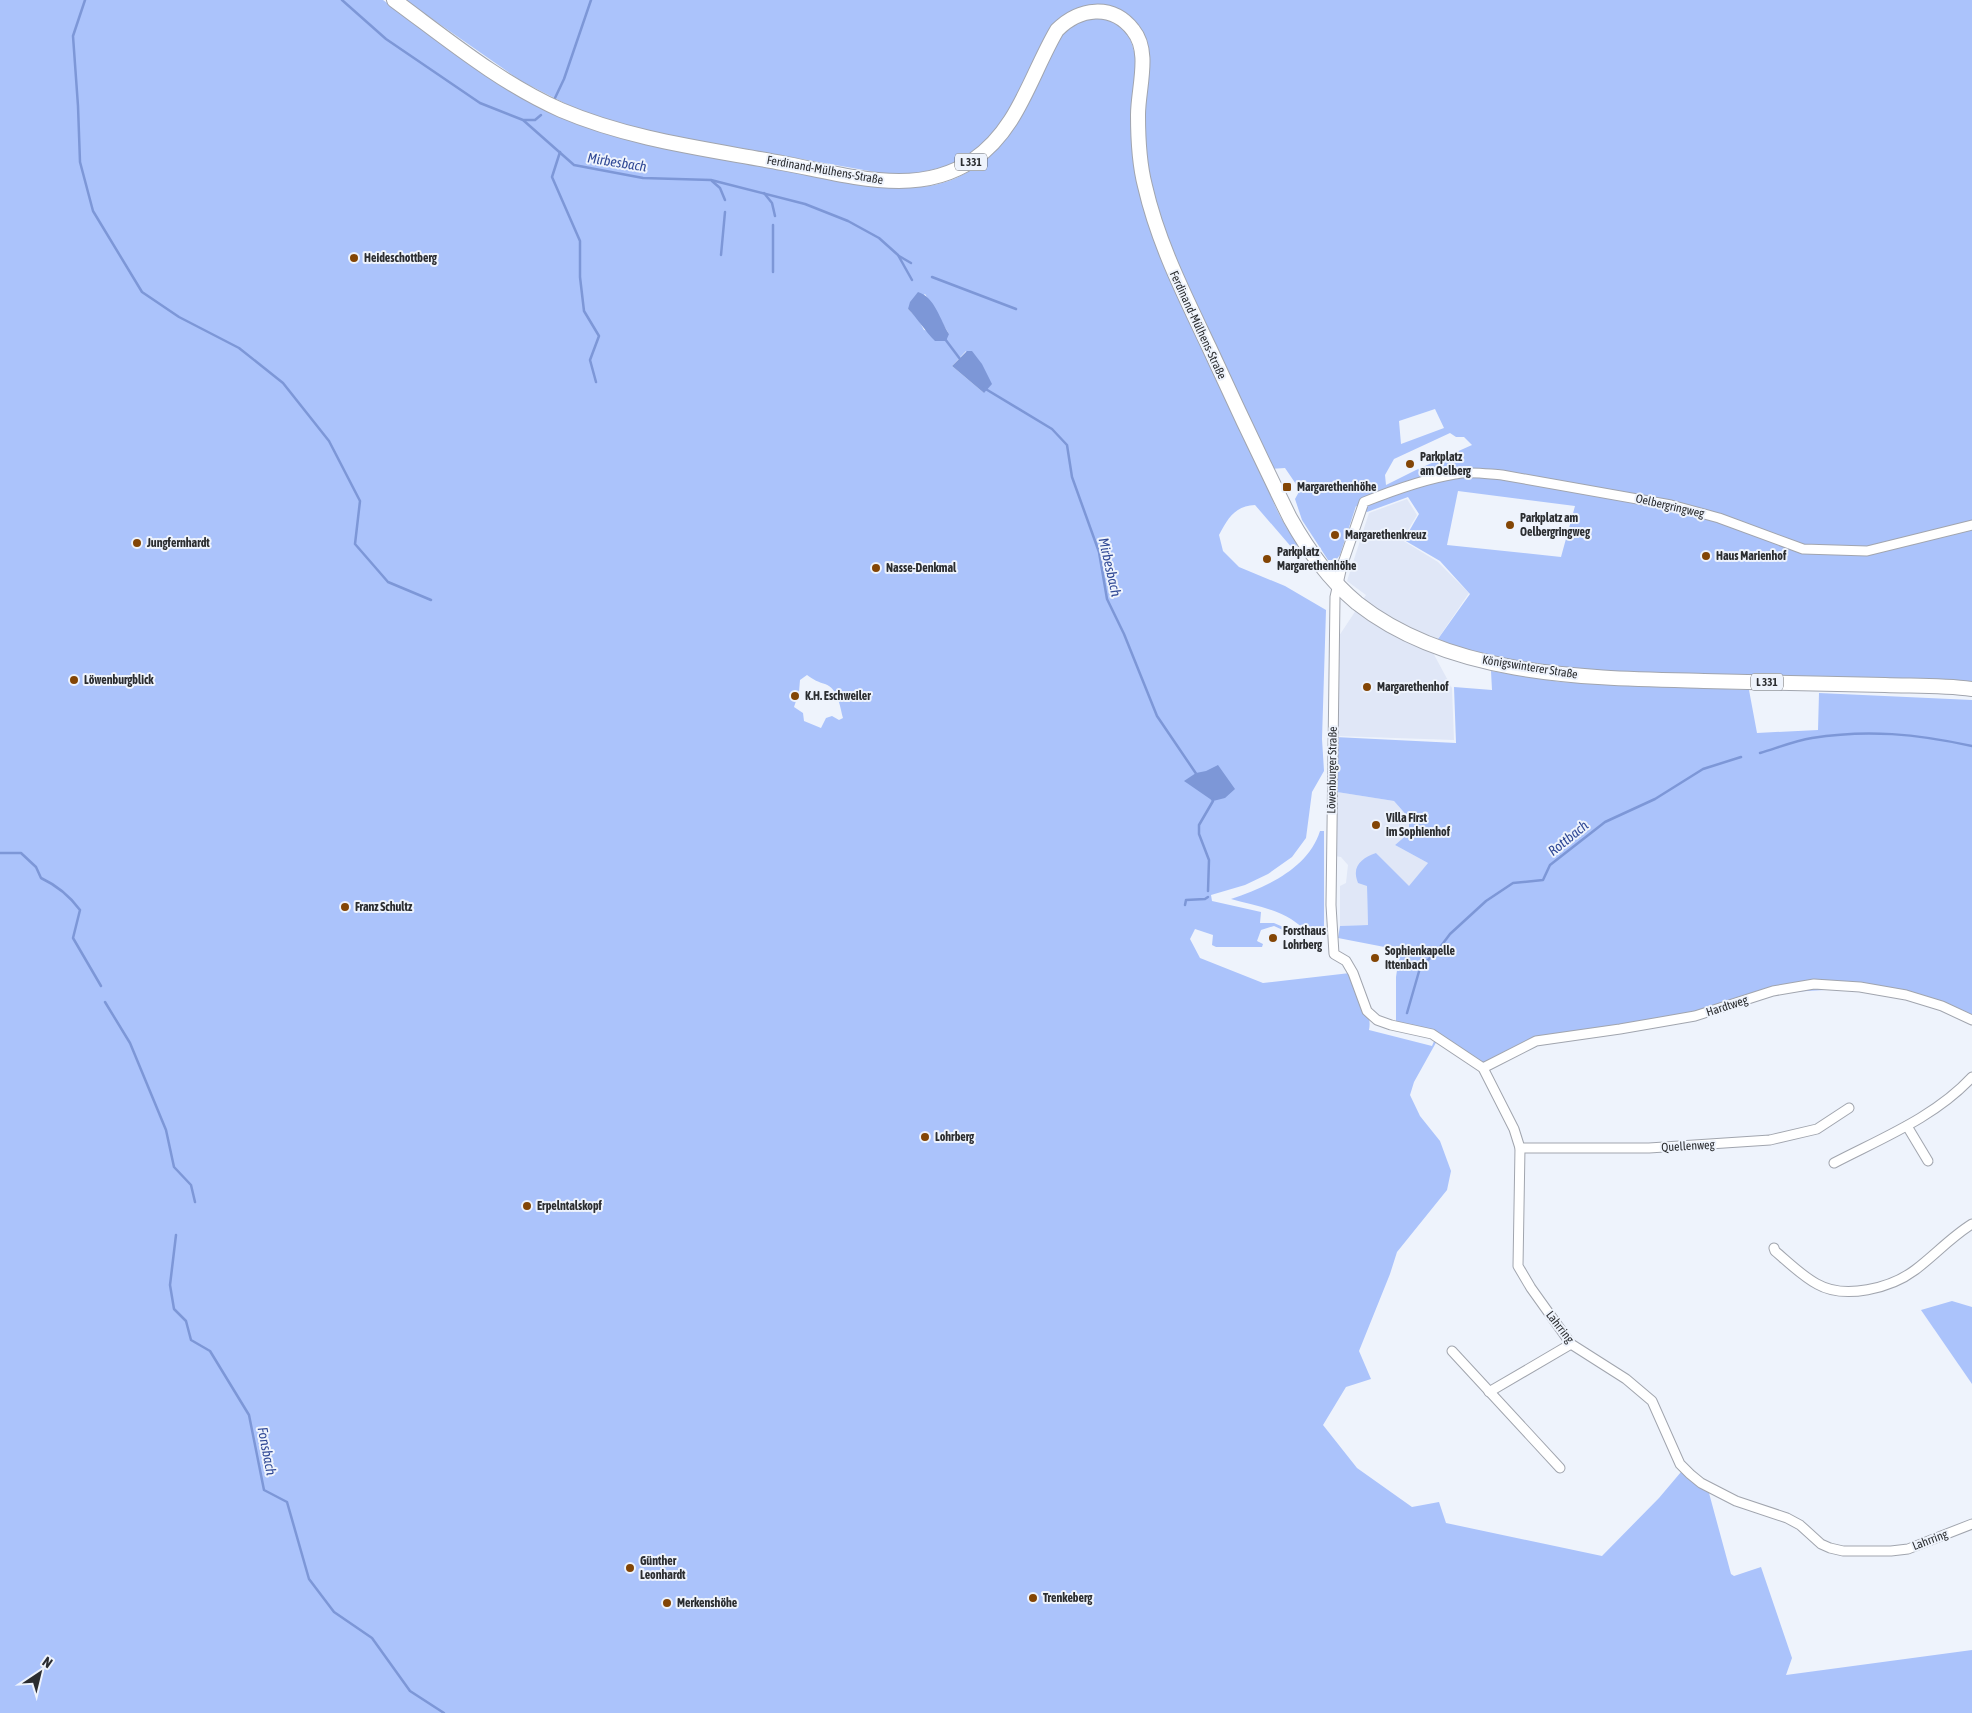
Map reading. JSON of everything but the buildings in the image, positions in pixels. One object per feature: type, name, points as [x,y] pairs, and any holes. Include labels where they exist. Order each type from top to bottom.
[{"type":"main road","name":"Ferdinand-Mülhens-Straße","points":[[394,0],[448,40],[519,88],[582,118],[652,139],[849,175],[898,181],[936,177],[958,169],[982,154],[1012,119],[1057,30],[1066,21],[1083,13],[1102,12],[1114,15],[1133,30],[1139,41],[1142,53],[1138,134],[1142,174],[1151,211],[1181,290],[1227,386]]},
{"type":"main road","name":"Königswinterer Straße","points":[[1227,386],[1290,518],[1310,550],[1337,585],[1373,614],[1410,634],[1462,654],[1530,670],[1562,674],[1660,680],[1972,689]]},
{"type":"street","name":"Oelbergringweg","points":[[1364,502],[1403,487],[1455,474],[1474,473],[1512,476],[1671,505],[1719,518],[1803,549],[1867,551],[1972,525]]},
{"type":"street","name":"Löwenburger Straße","points":[[1334,954],[1331,905],[1335,609],[1337,585],[1364,502]]},
{"type":"street","name":"Lahrring","points":[[1334,954],[1346,961],[1353,973],[1367,1011],[1377,1020],[1432,1034],[1483,1068],[1514,1129],[1520,1148],[1518,1266],[1531,1288],[1571,1344],[1626,1379],[1652,1401],[1680,1464],[1690,1474],[1701,1483],[1736,1501],[1787,1518],[1800,1525],[1821,1544],[1843,1551],[1908,1549],[1972,1524]]},
{"type":"street","name":"Hardtweg","points":[[1483,1068],[1536,1041],[1620,1030],[1695,1016],[1773,991],[1814,984],[1860,987],[1915,997],[1942,1006],[1972,1020]]},
{"type":"street","points":[[1834,1163],[1907,1126],[1942,1105],[1972,1077]]},
{"type":"street","name":"Quellenweg","points":[[1520,1148],[1649,1148],[1770,1140],[1817,1129],[1849,1108]]},
{"type":"street","points":[[1907,1126],[1928,1161]]},
{"type":"street","points":[[1774,1248],[1775,1251],[1818,1285],[1849,1293],[1882,1287],[1914,1271],[1954,1236],[1972,1224]]},
{"type":"street","points":[[1489,1392],[1571,1344]]},
{"type":"street","points":[[1452,1351],[1560,1468]]},
{"type":"shaded area","points":[[0,0],[383,0],[436,39],[566,118],[894,188],[929,186],[955,179],[976,166],[995,150],[1011,131],[1036,86],[1058,40],[1067,29],[1080,21],[1094,18],[1106,19],[1121,27],[1130,38],[1136,58],[1137,176],[1268,485],[1276,509],[1298,544],[1293,549],[1255,505],[1237,510],[1229,518],[1219,535],[1223,551],[1239,567],[1285,586],[1326,610],[1322,739],[1324,771],[1312,792],[1306,838],[1292,857],[1268,874],[1245,885],[1211,895],[1212,901],[1261,912],[1260,923],[1274,923],[1297,933],[1296,936],[1274,926],[1261,930],[1257,941],[1263,944],[1262,947],[1216,947],[1212,945],[1213,935],[1195,929],[1190,939],[1200,958],[1263,983],[1350,973],[1367,1009],[1370,1023],[1369,1030],[1432,1046],[1435,1039],[1438,1039],[1414,1082],[1410,1095],[1420,1116],[1440,1141],[1451,1171],[1447,1190],[1397,1252],[1359,1351],[1371,1379],[1346,1387],[1323,1425],[1357,1468],[1412,1507],[1439,1502],[1446,1523],[1602,1556],[1659,1498],[1681,1472],[1709,1493],[1731,1574],[1734,1576],[1761,1567],[1792,1658],[1786,1675],[1972,1650],[1972,1713],[0,1713]],"holes":[[[925,294],[949,334],[924,330],[918,319],[908,309]],[[966,351],[984,393],[952,366]],[[807,675],[833,689],[838,698],[843,718],[839,720],[832,716],[826,718],[821,728],[804,721],[803,713],[794,707],[799,692],[800,680]]]},
{"type":"shaded area","points":[[405,0],[1972,0],[1972,689],[1563,671],[1493,662],[1438,639],[1470,594],[1440,561],[1404,540],[1419,514],[1408,497],[1367,512],[1356,506],[1340,555],[1336,560],[1328,560],[1302,520],[1295,499],[1300,490],[1285,468],[1270,469],[1162,228],[1150,184],[1145,150],[1143,35],[1131,18],[1115,8],[1095,5],[1074,9],[1057,21],[1017,99],[992,135],[969,155],[951,165],[914,174],[892,175],[666,135],[619,124],[574,108],[521,81]],"holes":[[[1435,409],[1444,428],[1401,444],[1399,421]],[[1450,433],[1456,437],[1464,437],[1472,445],[1386,485],[1385,475],[1394,459]],[[1458,491],[1575,506],[1561,557],[1447,545]]]},
{"type":"shaded area","points":[[918,292],[933,304],[949,334],[946,341],[935,341],[908,309],[910,302]]},
{"type":"shaded area","points":[[967,351],[972,351],[982,364],[992,384],[984,393],[952,366]]},
{"type":"shaded area","points":[[1407,499],[1417,515],[1402,540],[1438,562],[1469,593],[1431,649],[1452,688],[1454,740],[1336,736],[1339,636],[1366,595],[1347,581],[1369,513]]},
{"type":"shaded area","points":[[1491,671],[1561,682],[1749,690],[1757,733],[1818,730],[1819,693],[1972,700],[1972,1018],[1940,1003],[1858,988],[1773,993],[1621,1032],[1538,1042],[1486,1069],[1433,1030],[1396,1022],[1396,977],[1400,950],[1338,938],[1340,926],[1368,925],[1367,886],[1358,883],[1356,877],[1357,867],[1366,857],[1376,853],[1409,886],[1428,863],[1395,845],[1409,833],[1409,818],[1394,801],[1337,792],[1335,737],[1456,743],[1454,687],[1492,690]]},
{"type":"shaded area","points":[[1218,765],[1235,789],[1225,798],[1213,801],[1184,781],[1196,773],[1206,771]]},
{"type":"shaded area","points":[[1337,792],[1394,801],[1409,818],[1409,833],[1395,845],[1428,863],[1409,887],[1376,853],[1367,886],[1368,925],[1340,926],[1340,886],[1346,883],[1348,865],[1341,857],[1335,856]]},
{"type":"shaded area","points":[[1320,831],[1324,831],[1324,936],[1311,933],[1277,912],[1231,899],[1258,889],[1296,866],[1306,856]]},
{"type":"shaded area","points":[[1952,1301],[1972,1307],[1972,1384],[1921,1310]]},
{"type":"waterway","points":[[85,0],[73,36],[80,162],[93,211],[142,292],[179,317],[239,348],[283,383],[329,441],[360,501],[355,544],[388,582],[431,600]]},
{"type":"waterway","name":"Mirbesbach","points":[[342,0],[386,39],[480,103],[523,120],[574,165],[643,178],[711,180],[805,204],[848,221],[879,238],[898,255],[912,280]]},
{"type":"waterway","points":[[555,98],[564,79],[591,0]]},
{"type":"waterway","points":[[524,120],[535,120],[541,115]]},
{"type":"waterway","points":[[560,152],[552,177],[580,241],[580,277],[584,311],[599,336],[590,360],[596,382]]},
{"type":"waterway","points":[[712,181],[720,188],[725,200]]},
{"type":"waterway","points":[[764,193],[772,203],[775,216]]},
{"type":"waterway","points":[[721,255],[725,212]]},
{"type":"waterway","points":[[773,225],[773,272]]},
{"type":"waterway","name":"Mirbesbach","points":[[899,256],[911,263]]},
{"type":"waterway","points":[[932,277],[1016,309]]},
{"type":"waterway","name":"Mirbesbach","points":[[945,339],[960,359]]},
{"type":"waterway","name":"Mirbesbach","points":[[984,388],[1052,429],[1067,445],[1072,477],[1099,552],[1107,599],[1124,634],[1157,716],[1197,775]]},
{"type":"waterway","name":"Rottbach","points":[[1760,753],[1805,739],[1832,735],[1872,733],[1932,738],[1972,746]]},
{"type":"waterway","name":"Rottbach","points":[[1407,1013],[1420,968],[1438,950],[1450,934],[1486,901],[1513,883],[1543,880],[1550,865],[1605,822],[1655,799],[1703,769],[1741,757]]},
{"type":"waterway","name":"Mirbesbach","points":[[1208,891],[1209,860],[1199,834],[1199,825],[1213,801],[1212,799]]},
{"type":"waterway","name":"Fonsbach","points":[[0,853],[21,853],[36,867],[41,878],[63,891],[80,910],[73,938],[101,986]]},
{"type":"waterway","name":"Mirbesbach","points":[[1185,905],[1186,900],[1205,899],[1208,897]]},
{"type":"waterway","points":[[105,1002],[130,1043],[166,1130],[174,1167],[191,1185],[195,1202]]},
{"type":"waterway","name":"Fonsbach","points":[[176,1235],[170,1285],[174,1309],[186,1321],[191,1340],[210,1351],[249,1415],[264,1490],[287,1502],[309,1579],[334,1612],[372,1638],[410,1691],[444,1713]]},
{"type":"place","name":"Heideschottberg","points":[[354,258]]},
{"type":"place","name":"Parkplatz am Oelberg","points":[[1410,464]]},
{"type":"place","name":"Margarethenhöhe","points":[[1287,487]]},
{"type":"place","name":"Parkplatz am Oelbergringweg","points":[[1510,525]]},
{"type":"place","name":"Margarethenkreuz","points":[[1335,535]]},
{"type":"place","name":"Jungfernhardt","points":[[137,543]]},
{"type":"place","name":"Haus Marienhof","points":[[1706,556]]},
{"type":"place","name":"Parkplatz Margarethenhöhe","points":[[1267,559]]},
{"type":"place","name":"Nasse-Denkmal","points":[[876,568]]},
{"type":"place","name":"Löwenburgblick","points":[[74,680]]},
{"type":"place","name":"Margarethenhof","points":[[1367,687]]},
{"type":"place","name":"K.H. Eschweiler","points":[[795,696]]},
{"type":"place","name":"Villa First im Sophienhof","points":[[1376,825]]},
{"type":"place","name":"Franz Schultz","points":[[345,907]]},
{"type":"place","name":"Forsthaus Lohrberg","points":[[1273,938]]},
{"type":"place","name":"Sophienkapelle Ittenbach","points":[[1375,958]]},
{"type":"place","name":"Lohrberg","points":[[925,1137]]},
{"type":"place","name":"Erpelntalskopf","points":[[527,1206]]},
{"type":"place","name":"Günther Leonhardt","points":[[630,1568]]},
{"type":"place","name":"Trenkeberg","points":[[1033,1598]]},
{"type":"place","name":"Merkenshöhe","points":[[667,1603]]}]
